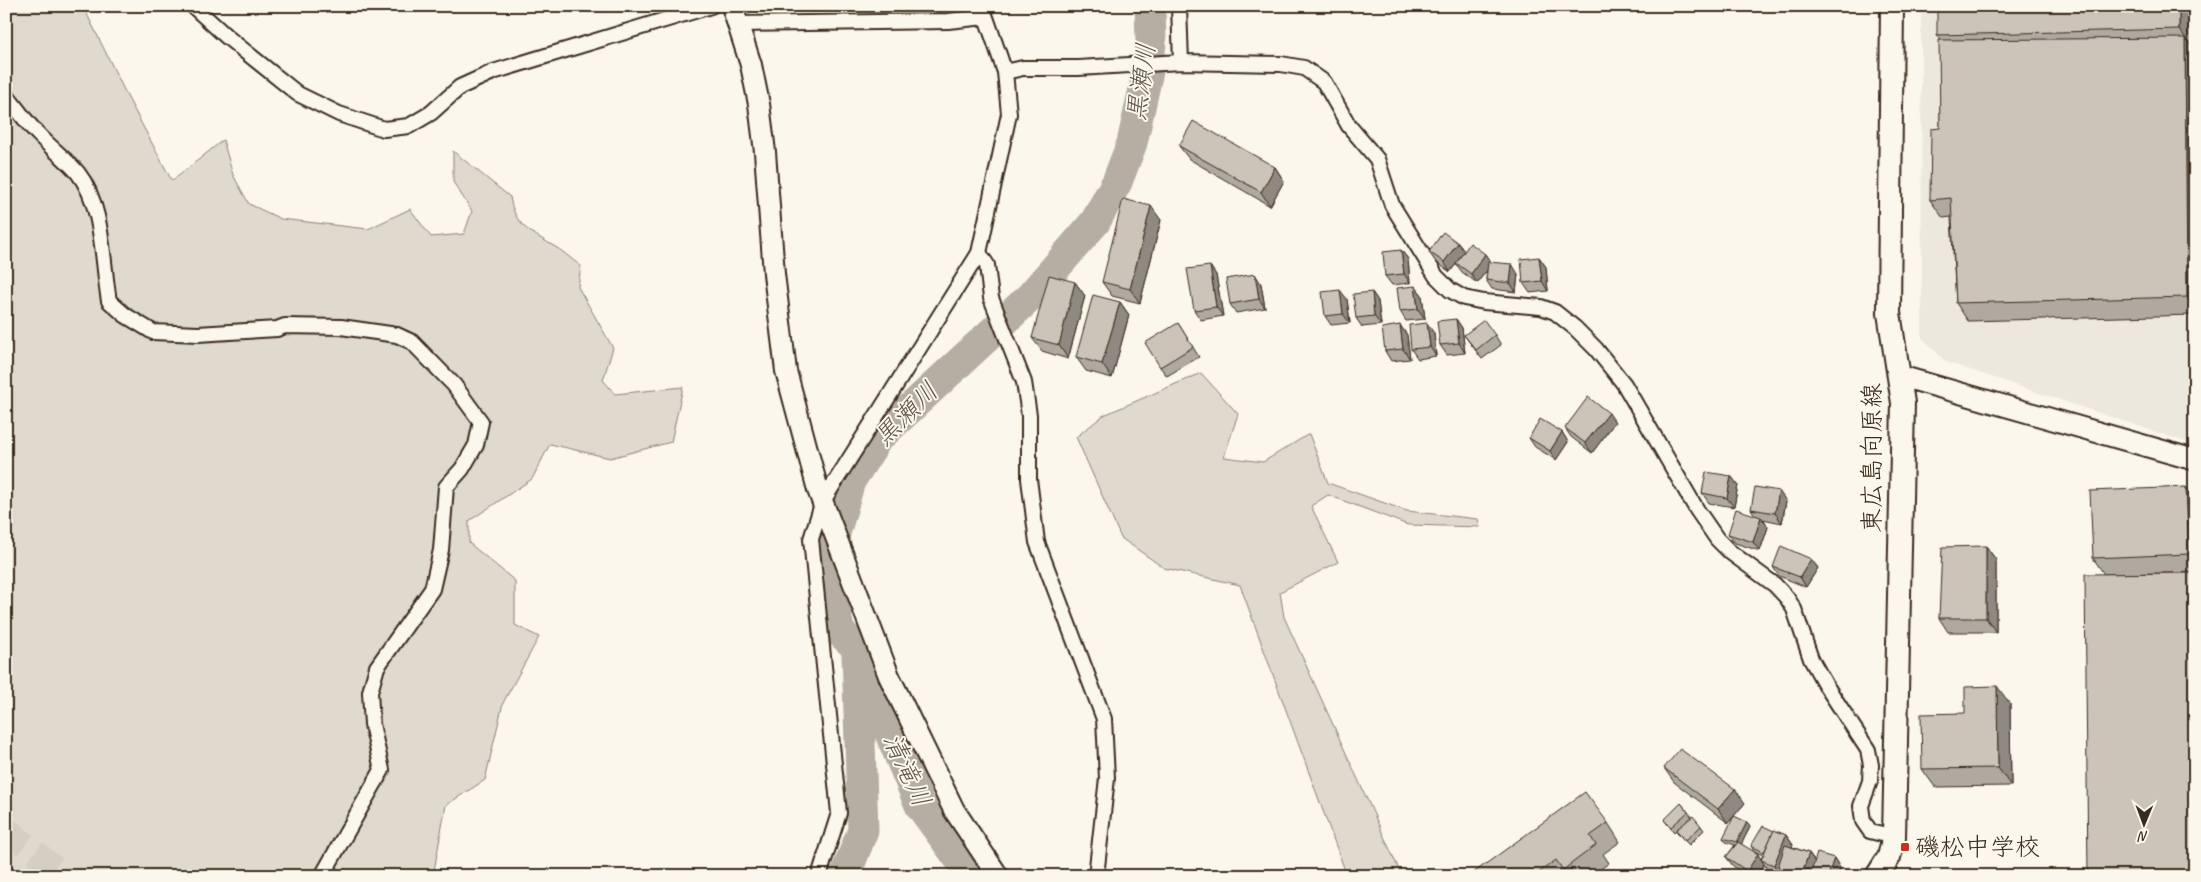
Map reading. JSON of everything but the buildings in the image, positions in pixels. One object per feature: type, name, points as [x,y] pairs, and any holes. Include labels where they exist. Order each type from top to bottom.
[{"type":"main road","name":"東広島向原線","points":[[1878,876],[1890,857],[1894,837],[1903,403],[1889,313],[1892,6]]},
{"type":"street","points":[[193,6],[227,38],[298,94],[339,114],[384,129],[409,126],[431,113],[460,87],[493,72],[711,6]]},
{"type":"street","points":[[1178,63],[1179,6]]},
{"type":"street","points":[[819,876],[839,813],[811,539],[823,502],[979,253],[1009,114],[1005,72],[983,12],[948,21],[736,15],[751,65],[766,152],[774,274],[786,371],[799,427],[818,490],[823,502],[889,676],[954,810],[998,876]]},
{"type":"street","points":[[1005,72],[1023,68],[1078,68],[1138,64],[1281,64],[1304,68],[1324,82],[1349,126],[1376,159],[1392,205],[1436,276],[1450,290],[1464,298],[1541,307],[1555,312],[1576,328],[1596,349],[1624,384],[1717,539],[1730,552],[1775,585],[1794,609],[1811,658],[1825,684],[1868,750],[1871,765],[1868,787],[1861,806],[1863,821],[1870,831],[1894,837]]},
{"type":"street","points":[[6,94],[38,135],[78,174],[91,197],[101,230],[103,266],[109,301],[126,315],[153,332],[198,334],[277,329],[285,326],[341,327],[397,334],[412,342],[448,379],[482,422],[476,445],[462,469],[446,487],[441,550],[432,589],[377,668],[374,676],[370,692],[372,724],[382,770],[322,876]]},
{"type":"street","points":[[979,253],[987,265],[991,298],[1024,382],[1028,407],[1029,479],[1038,542],[1104,719],[1107,778],[1096,876]]},
{"type":"street","points":[[1900,376],[2195,460]]},
{"type":"shaded area","points":[[6,6],[83,6],[128,98],[172,181],[223,140],[233,175],[249,204],[281,219],[368,229],[410,209],[431,237],[464,234],[472,211],[453,182],[453,151],[510,197],[515,215],[524,227],[559,249],[581,266],[578,287],[613,348],[603,380],[615,394],[683,387],[671,442],[610,458],[550,444],[532,479],[469,521],[469,543],[515,581],[515,625],[539,637],[503,703],[485,780],[446,805],[433,876],[6,876]]},
{"type":"shaded area","points":[[1921,6],[2195,6],[2195,445],[1946,362],[1922,338]]},
{"type":"shaded area","points":[[1201,373],[1238,414],[1224,457],[1263,462],[1309,434],[1328,483],[1407,511],[1478,519],[1480,527],[1408,525],[1328,495],[1311,506],[1338,562],[1280,592],[1284,617],[1402,876],[1347,876],[1240,585],[1164,568],[1121,538],[1076,437],[1104,415]]},
{"type":"waterway","name":"黒瀬川","points":[[845,876],[863,830],[857,655],[856,647],[839,631],[831,581],[832,544],[850,481],[877,439],[1031,296],[1095,222],[1117,182],[1132,143],[1148,71],[1151,42],[1150,6]]},
{"type":"waterway","name":"清滝川","points":[[865,673],[920,805],[972,876]]},
{"type":"tunnel","points":[[6,829],[64,876]]},
{"type":"place","name":"磯松中学校","points":[[1905,847]]}]
